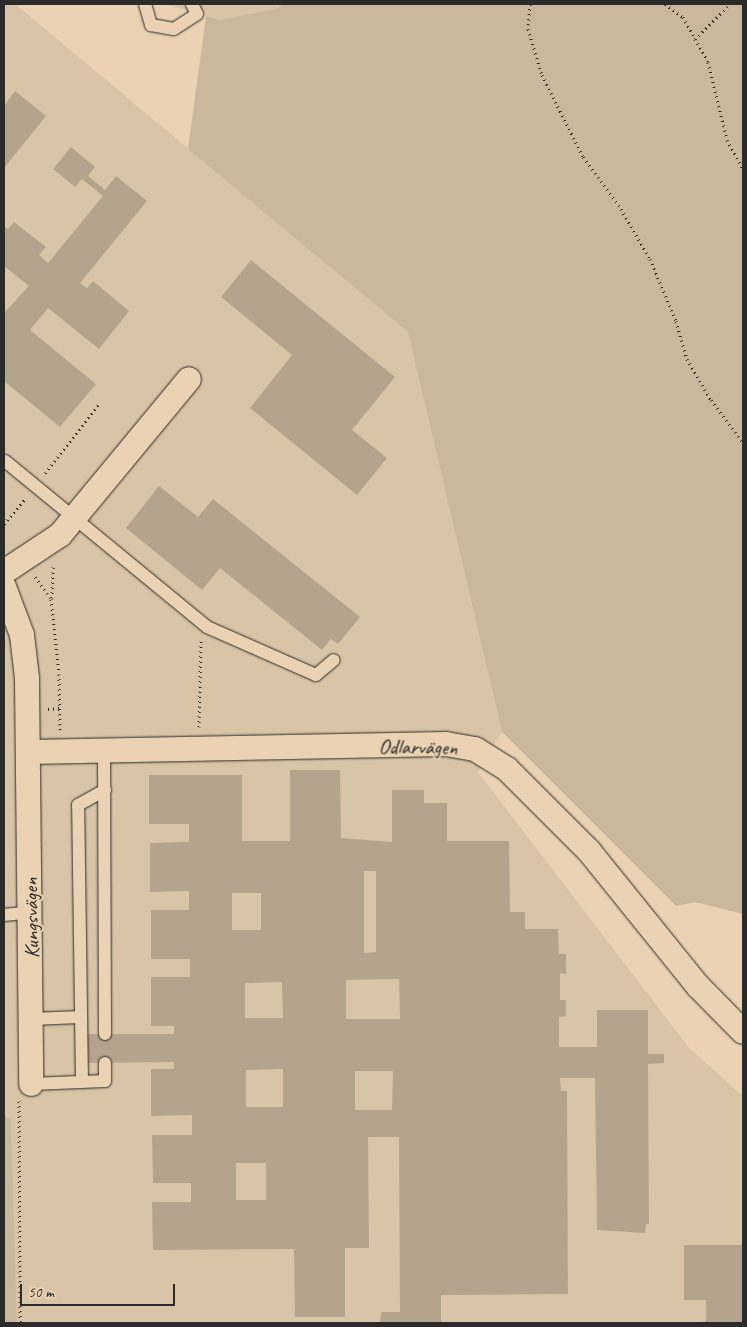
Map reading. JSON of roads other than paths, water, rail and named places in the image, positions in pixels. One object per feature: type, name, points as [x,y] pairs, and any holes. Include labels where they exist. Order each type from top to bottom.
[{"type":"street","points":[[13,566],[60,534],[189,379]]},
{"type":"street","name":"Kungsvägen","points":[[4,587],[22,635],[27,678],[31,912],[31,1084]]},
{"type":"street","name":"Odlarvägen","points":[[28,752],[446,744],[475,749],[507,769],[589,851],[698,986],[743,1032]]},
{"type":"lane","points":[[145,4],[151,24],[174,29],[197,14],[192,4]]},
{"type":"lane","points":[[5,461],[207,628],[316,676],[334,660]]},
{"type":"lane","points":[[104,750],[105,1034]]},
{"type":"lane","points":[[82,1082],[78,805],[105,790]]},
{"type":"lane","points":[[4,915],[31,912]]},
{"type":"lane","points":[[31,1019],[81,1017]]},
{"type":"lane","points":[[31,1084],[105,1081],[105,1063]]}]
